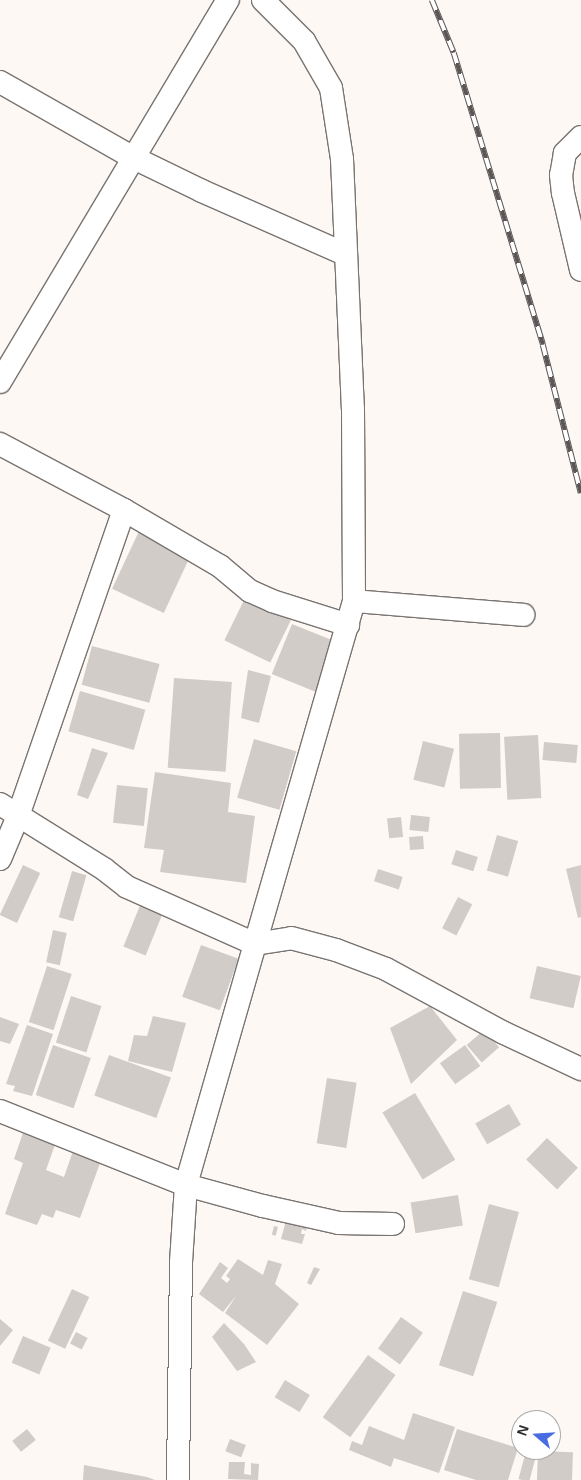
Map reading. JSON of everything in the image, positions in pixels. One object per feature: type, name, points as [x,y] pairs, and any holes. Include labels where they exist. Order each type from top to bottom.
[{"type":"street","points":[[0,382],[228,0]]},
{"type":"street","points":[[178,1480],[179,1344],[186,1185],[354,600],[354,409],[345,254],[342,158],[331,88],[304,40],[263,0]]},
{"type":"street","points":[[0,82],[134,158],[202,191],[345,254]]},
{"type":"street","points":[[581,137],[565,153],[561,175],[581,270]]},
{"type":"street","points":[[0,444],[124,510],[220,566],[250,591],[272,602],[348,625]]},
{"type":"street","points":[[0,859],[9,810],[124,510]]},
{"type":"street","points":[[354,600],[523,615]]},
{"type":"street","points":[[9,810],[127,887],[255,944],[291,938],[336,950],[386,969],[504,1032],[581,1068]]},
{"type":"street","points":[[0,1111],[186,1185],[263,1206],[339,1222],[393,1224]]},
{"type":"building","points":[[140,529],[192,553],[164,613],[112,589]]},
{"type":"building","points":[[245,598],[291,620],[270,663],[224,640]]},
{"type":"building","points":[[292,624],[339,643],[319,693],[272,674]]},
{"type":"building","points":[[92,646],[160,664],[149,703],[82,685]]},
{"type":"building","points":[[248,670],[271,676],[259,723],[241,718]]},
{"type":"building","points":[[174,678],[232,682],[226,772],[168,768]]},
{"type":"building","points":[[80,691],[145,710],[134,750],[68,731]]},
{"type":"building","points":[[500,733],[501,788],[460,789],[459,734]]},
{"type":"building","points":[[538,735],[541,798],[507,800],[504,737]]},
{"type":"building","points":[[254,739],[296,751],[279,810],[237,798]]},
{"type":"building","points":[[423,741],[454,749],[444,788],[413,780]]},
{"type":"building","points":[[544,742],[578,745],[576,763],[542,760]]},
{"type":"building","points":[[92,748],[108,753],[88,799],[77,795]]},
{"type":"building","points":[[155,772],[231,783],[228,812],[255,816],[246,883],[160,872],[164,850],[144,848]]},
{"type":"building","points":[[117,785],[148,788],[144,826],[113,823]]},
{"type":"building","points":[[411,815],[430,817],[428,832],[409,830]]},
{"type":"building","points":[[401,817],[403,837],[389,838],[387,818]]},
{"type":"building","points":[[497,835],[518,841],[508,877],[487,871]]},
{"type":"building","points":[[423,836],[424,849],[410,850],[409,837]]},
{"type":"building","points":[[456,850],[478,857],[473,871],[451,864]]},
{"type":"building","points":[[23,865],[40,873],[17,923],[0,914]]},
{"type":"building","points":[[581,865],[581,917],[578,918],[566,869]]},
{"type":"building","points":[[378,869],[403,877],[399,889],[374,881]]},
{"type":"building","points":[[72,871],[86,875],[73,921],[59,917]]},
{"type":"building","points":[[458,897],[472,904],[456,935],[442,928]]},
{"type":"building","points":[[141,903],[163,912],[146,956],[123,947]]},
{"type":"building","points":[[53,930],[67,933],[60,965],[46,962]]},
{"type":"building","points":[[201,945],[239,959],[220,1010],[182,997]]},
{"type":"building","points":[[47,966],[72,974],[53,1030],[29,1022]]},
{"type":"building","points":[[537,966],[581,976],[573,1008],[530,998]]},
{"type":"building","points":[[71,996],[101,1006],[86,1052],[56,1043]]},
{"type":"building","points":[[430,1006],[457,1040],[411,1084],[390,1028]]},
{"type":"building","points":[[153,1016],[186,1023],[172,1072],[128,1061],[134,1035],[147,1036]]},
{"type":"building","points":[[0,1017],[19,1024],[10,1044],[0,1041]]},
{"type":"building","points":[[27,1025],[53,1034],[32,1096],[13,1091],[15,1086],[6,1084]]},
{"type":"building","points":[[484,1030],[499,1047],[482,1062],[467,1045]]},
{"type":"building","points":[[53,1045],[91,1058],[74,1108],[36,1095]]},
{"type":"building","points":[[465,1045],[480,1066],[455,1084],[440,1063]]},
{"type":"building","points":[[109,1055],[171,1078],[156,1118],[94,1095]]},
{"type":"building","points":[[327,1078],[357,1083],[346,1148],[317,1143]]},
{"type":"building","points":[[415,1093],[455,1160],[423,1179],[382,1113]]},
{"type":"building","points":[[509,1104],[521,1125],[487,1144],[475,1124]]},
{"type":"building","points":[[25,1127],[57,1139],[46,1170],[64,1177],[75,1145],[103,1155],[80,1218],[56,1210],[53,1218],[42,1214],[37,1225],[5,1214],[23,1163],[14,1159]]},
{"type":"building","points":[[547,1138],[578,1168],[557,1189],[526,1160]]},
{"type":"building","points":[[458,1195],[463,1226],[415,1233],[411,1203]]},
{"type":"building","points":[[489,1204],[519,1212],[499,1287],[469,1279]]},
{"type":"building","points":[[287,1217],[308,1222],[306,1231],[302,1229],[301,1234],[305,1234],[302,1244],[281,1239]]},
{"type":"building","points":[[274,1226],[278,1227],[276,1236],[272,1235]]},
{"type":"building","points":[[238,1259],[263,1275],[268,1260],[282,1264],[275,1284],[299,1304],[267,1345],[225,1313],[236,1296],[223,1312],[199,1294],[220,1262],[228,1268],[221,1278],[227,1283],[230,1279],[226,1276]]},
{"type":"building","points":[[314,1267],[320,1269],[311,1285],[307,1283]]},
{"type":"building","points":[[72,1289],[89,1297],[65,1349],[48,1341]]},
{"type":"building","points":[[463,1291],[497,1302],[473,1376],[439,1365]]},
{"type":"building","points":[[401,1317],[423,1333],[400,1364],[378,1349]]},
{"type":"building","points":[[0,1319],[13,1330],[0,1346]]},
{"type":"building","points":[[224,1323],[244,1344],[256,1362],[237,1371],[212,1337]]},
{"type":"building","points":[[76,1332],[88,1338],[82,1349],[70,1344]]},
{"type":"building","points":[[23,1336],[51,1348],[39,1374],[12,1363]]},
{"type":"building","points":[[368,1355],[396,1375],[350,1437],[323,1417]]},
{"type":"building","points":[[285,1380],[310,1395],[300,1412],[275,1397]]},
{"type":"building","points":[[413,1413],[455,1427],[439,1473],[394,1458],[391,1467],[349,1450],[352,1441],[362,1445],[369,1426],[404,1440]]},
{"type":"building","points":[[27,1429],[36,1440],[21,1452],[12,1441]]},
{"type":"building","points":[[457,1429],[511,1446],[511,1460],[514,1460],[508,1480],[476,1480],[444,1470]]},
{"type":"building","points":[[230,1439],[246,1445],[241,1457],[225,1451]]},
{"type":"building","points":[[561,1452],[573,1452],[572,1480],[537,1480],[538,1460],[561,1460]]},
{"type":"building","points":[[524,1460],[535,1460],[530,1480],[518,1479]]},
{"type":"building","points":[[229,1462],[245,1462],[244,1474],[251,1475],[251,1463],[259,1464],[258,1480],[228,1479]]},
{"type":"building","points":[[84,1465],[147,1477],[155,1480],[83,1480]]},
{"type":"railway","points":[[432,0],[454,53],[543,345],[581,493]]}]
